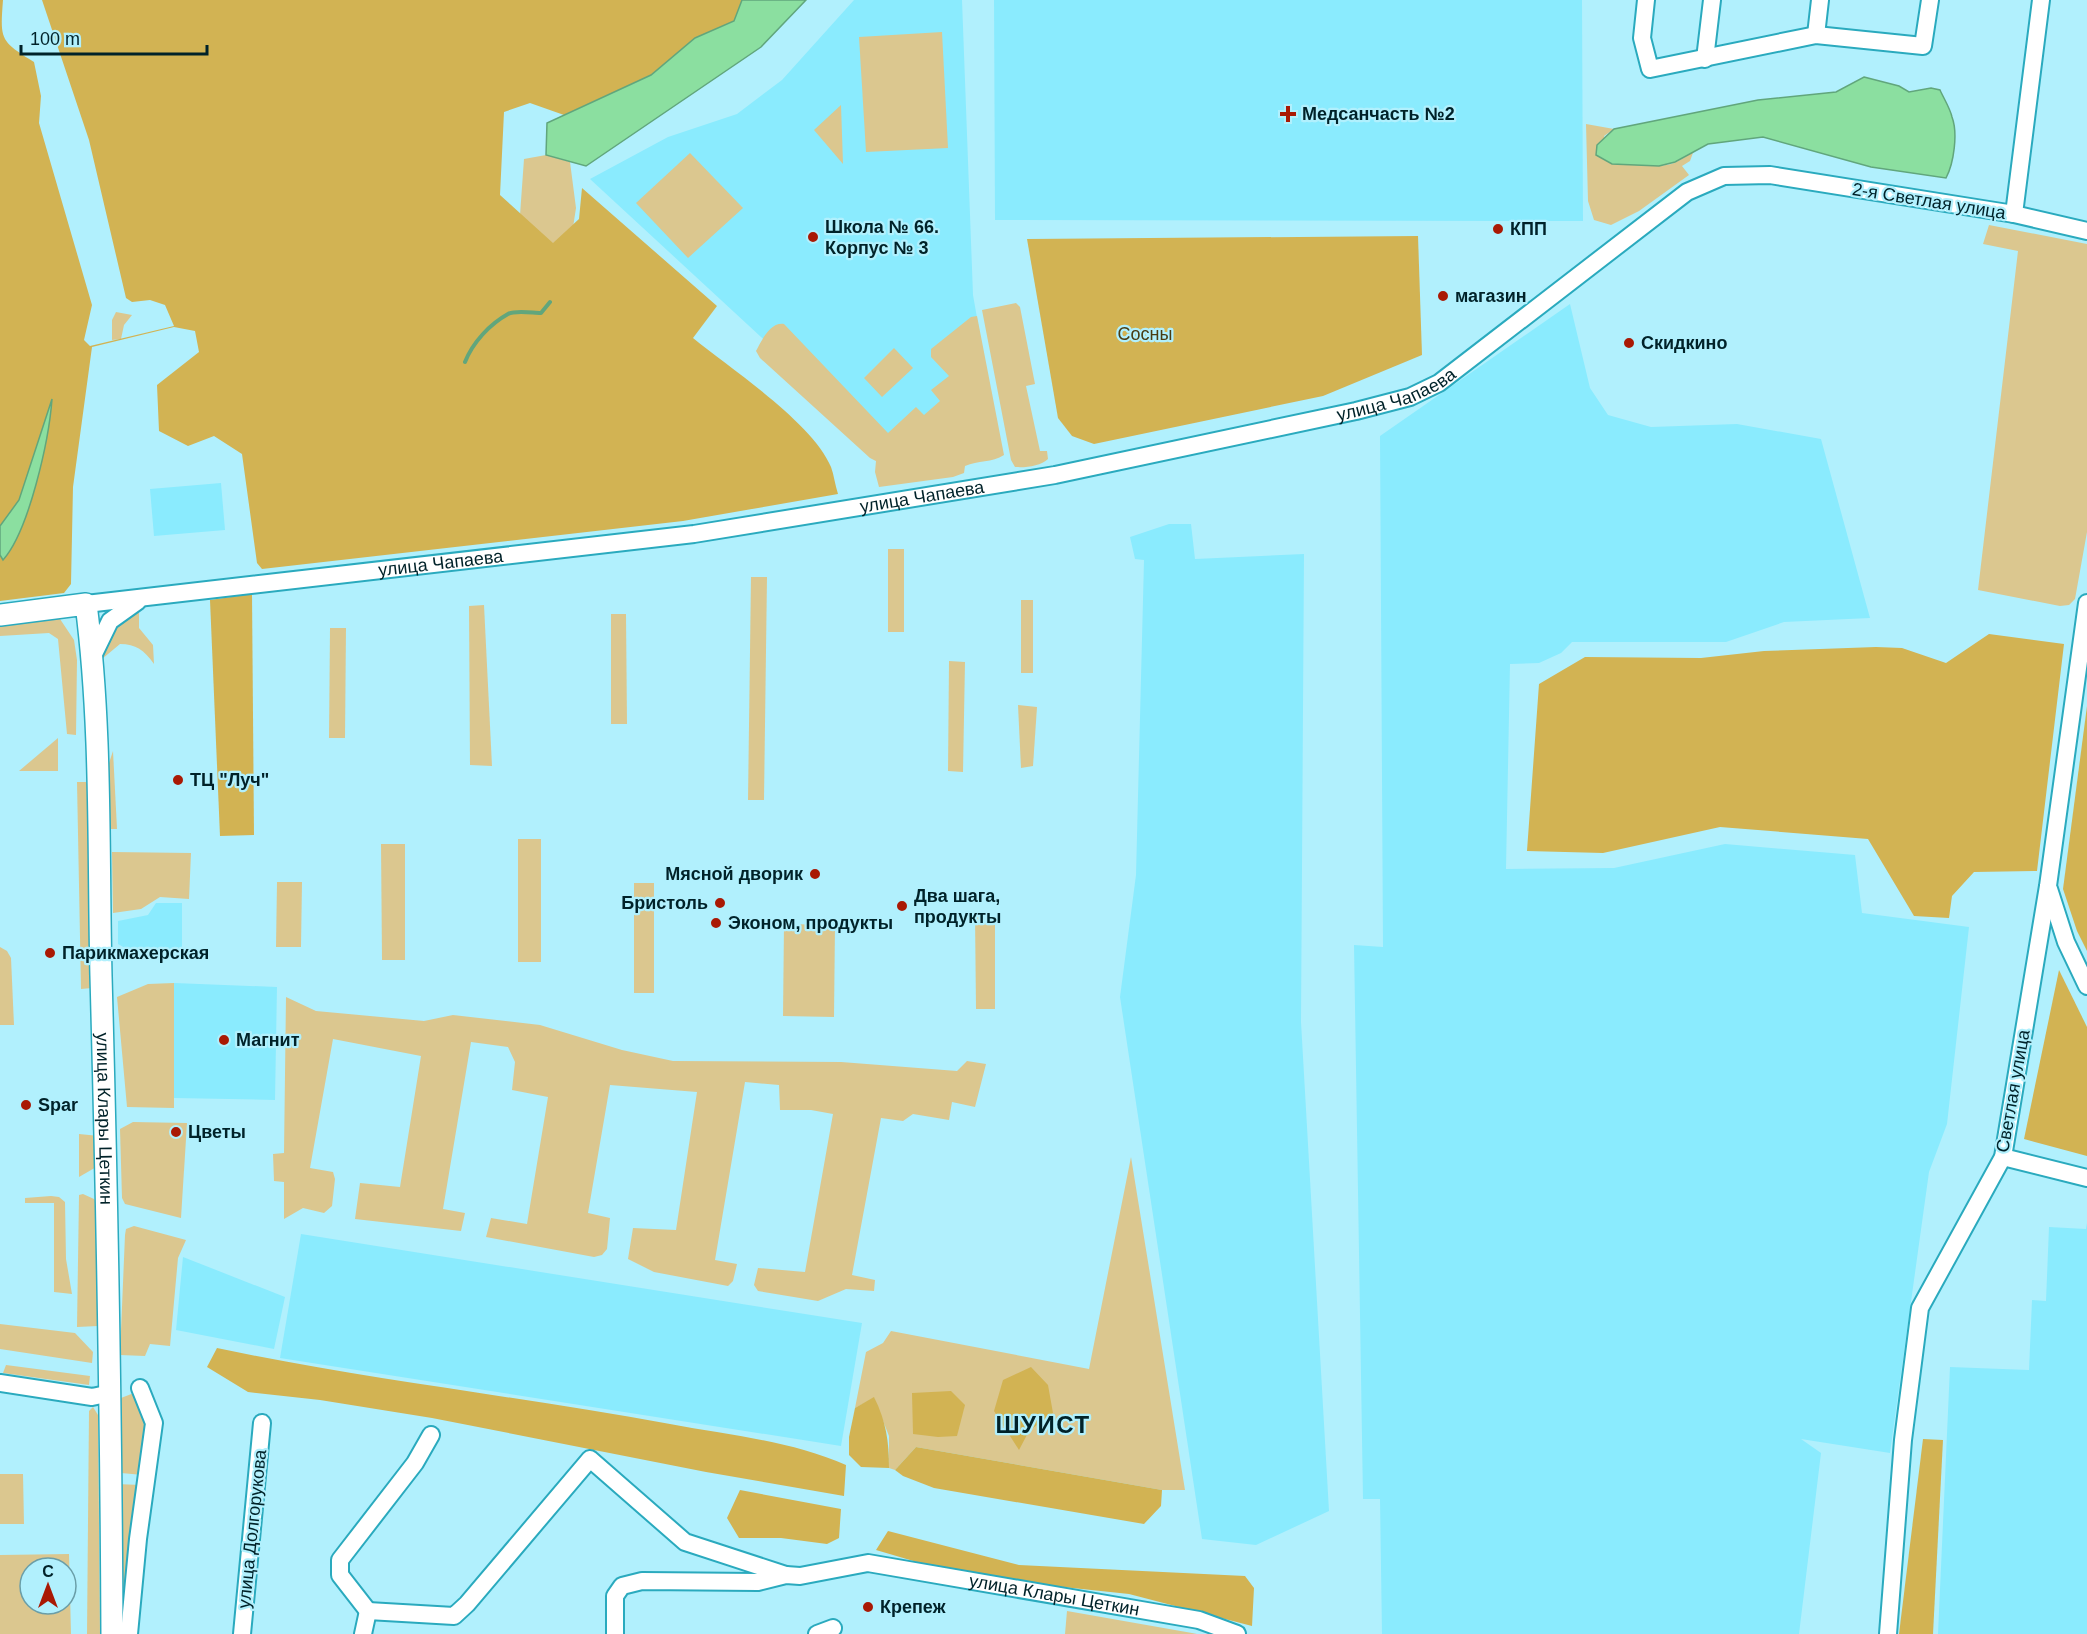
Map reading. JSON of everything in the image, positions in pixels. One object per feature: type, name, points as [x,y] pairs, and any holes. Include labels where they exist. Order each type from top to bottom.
[{"type":"main road","name":"улица Чапаева","points":[[0,615],[86,604]]},
{"type":"main road","name":"улица Клары Цеткин","points":[[86,604],[93,656],[100,777],[100,937],[111,1393],[112,1634]]},
{"type":"street","points":[[1646,0],[1642,38],[1650,69],[1816,35],[1923,46],[1930,0]]},
{"type":"street","points":[[1705,59],[1712,0]]},
{"type":"street","points":[[1816,35],[1821,0]]},
{"type":"street","points":[[2014,214],[2041,0]]},
{"type":"street","name":"2-я Светлая улица","points":[[1770,175],[2014,214],[2087,231]]},
{"type":"street","name":"улица Чапаева","points":[[86,604],[694,534],[1055,475],[1329,418],[1389,403],[1410,397],[1461,368],[1687,192],[1724,176],[1770,175]]},
{"type":"street","points":[[93,656],[110,621],[123,609],[145,597]]},
{"type":"street","name":"Светлая улица","points":[[1888,1634],[1903,1440],[1920,1308],[2003,1157],[2081,678],[2087,603]]},
{"type":"street","points":[[2048,886],[2066,942],[2087,986]]},
{"type":"street","points":[[2003,1157],[2087,1178]]},
{"type":"street","points":[[0,1383],[92,1397],[111,1393]]},
{"type":"street","points":[[129,1634],[153,1423],[140,1388]]},
{"type":"street","name":"улица Долгорукова","points":[[242,1634],[262,1423]]},
{"type":"street","points":[[431,1435],[415,1463],[340,1560],[340,1575],[368,1611],[454,1616],[467,1604],[590,1459],[685,1542],[786,1575]]},
{"type":"street","name":"улица Клары Цеткин","points":[[786,1575],[800,1576],[868,1563],[1199,1620],[1237,1634]]},
{"type":"street","points":[[615,1634],[615,1596],[622,1586],[642,1581],[758,1582],[786,1575]]},
{"type":"street","points":[[363,1634],[368,1611]]},
{"type":"street","points":[[817,1634],[833,1628]]},
{"type":"shaded area","points":[[742,0],[806,0],[761,47],[586,166],[546,155],[547,123],[651,75],[695,38],[734,21]]},
{"type":"shaded area","name":"Школа № 66. Корпус № 3","points":[[854,0],[962,0],[973,295],[992,403],[891,453],[852,421],[590,179],[668,137],[737,114],[782,80]]},
{"type":"shaded area","name":"Медсанчасть №2","points":[[994,0],[1582,0],[1583,221],[995,220]]},
{"type":"shaded area","points":[[942,32],[948,148],[866,152],[859,37]]},
{"type":"shaded area","points":[[1864,77],[1899,86],[1909,92],[1931,88],[1940,90],[1951,114],[1955,131],[1953,156],[1946,178],[1871,167],[1763,137],[1708,144],[1675,162],[1659,166],[1612,164],[1596,155],[1597,145],[1614,129],[1758,100],[1836,92]]},
{"type":"shaded area","points":[[841,105],[843,164],[814,130]]},
{"type":"shaded area","points":[[1586,124],[1614,129],[1604,136],[1612,164],[1633,163],[1662,166],[1683,159],[1694,150],[1690,161],[1682,166],[1689,175],[1639,211],[1611,225],[1594,220],[1588,201]]},
{"type":"shaded area","points":[[690,153],[743,208],[688,258],[636,203]]},
{"type":"shaded area","points":[[546,155],[570,162],[576,208],[572,234],[585,312],[520,215],[524,159]]},
{"type":"shaded area","points":[[1989,225],[2087,244],[2087,532],[2075,599],[2069,605],[2060,606],[1978,590],[2018,251],[1983,244]]},
{"type":"shaded area","points":[[1016,303],[1020,307],[1035,384],[1026,386],[1040,451],[1047,451],[1048,459],[1037,465],[1023,467],[1015,467],[1011,460],[982,310]]},
{"type":"shaded area","points":[[1570,304],[1590,388],[1608,415],[1651,427],[1737,424],[1821,439],[1870,618],[1784,622],[1726,642],[1572,642],[1561,653],[1539,663],[1510,664],[1506,869],[1614,868],[1725,844],[1855,855],[1862,913],[1969,927],[1947,1124],[1929,1172],[1890,1453],[1801,1439],[1821,1453],[1799,1634],[1382,1634],[1380,1499],[1363,1499],[1354,945],[1383,947],[1380,436]]},
{"type":"shaded area","points":[[116,312],[132,315],[124,325],[121,339],[112,340],[112,320]]},
{"type":"shaded area","points":[[977,316],[1004,455],[965,466],[964,473],[953,477],[879,487],[875,472],[876,461],[760,358],[756,351],[771,329],[784,324],[888,433],[916,407],[924,415],[940,401],[931,390],[949,376],[931,357],[931,349],[971,317]]},
{"type":"shaded area","points":[[894,348],[913,368],[882,397],[864,378]]},
{"type":"shaded area","points":[[52,399],[47,437],[29,507],[21,528],[3,560],[0,555],[0,526],[19,500]]},
{"type":"shaded area","points":[[221,483],[225,530],[154,536],[150,489]]},
{"type":"shaded area","points":[[1169,524],[1191,524],[1195,559],[1304,554],[1301,1022],[1329,1511],[1256,1545],[1202,1539],[1120,997],[1136,875],[1144,560],[1135,559],[1130,537]]},
{"type":"shaded area","points":[[888,549],[904,549],[904,632],[888,632]]},
{"type":"shaded area","points":[[751,577],[767,577],[764,800],[748,800]]},
{"type":"shaded area","points":[[1021,600],[1033,600],[1033,673],[1021,673]]},
{"type":"shaded area","points":[[484,605],[492,766],[470,765],[469,606]]},
{"type":"shaded area","points":[[139,608],[139,628],[153,645],[154,664],[139,649],[126,644],[120,644],[102,659],[108,632],[116,622]]},
{"type":"shaded area","points":[[611,614],[626,614],[627,724],[611,724]]},
{"type":"shaded area","points":[[58,616],[74,640],[77,660],[76,735],[67,734],[58,639],[49,633],[0,636],[0,619]]},
{"type":"shaded area","points":[[330,628],[346,628],[345,738],[329,738]]},
{"type":"shaded area","points":[[949,661],[965,662],[963,772],[948,771]]},
{"type":"shaded area","points":[[1018,705],[1037,707],[1033,766],[1021,768]]},
{"type":"shaded area","points":[[58,738],[58,771],[19,771]]},
{"type":"shaded area","points":[[113,751],[117,829],[110,829],[108,766]]},
{"type":"shaded area","points":[[77,782],[86,782],[89,787],[92,988],[81,989]]},
{"type":"shaded area","points":[[518,839],[541,839],[541,962],[518,962]]},
{"type":"shaded area","points":[[381,844],[405,844],[405,960],[382,960]]},
{"type":"shaded area","points":[[112,852],[191,853],[189,899],[160,897],[141,909],[113,913]]},
{"type":"shaded area","points":[[277,882],[302,882],[301,947],[276,947]]},
{"type":"shaded area","points":[[634,883],[654,883],[654,993],[634,993]]},
{"type":"shaded area","points":[[156,903],[182,903],[182,956],[141,957],[118,944],[118,921],[148,915]]},
{"type":"shaded area","points":[[975,916],[995,916],[995,1009],[976,1009]]},
{"type":"shaded area","points":[[784,924],[835,925],[834,1017],[783,1016]]},
{"type":"shaded area","points":[[0,947],[7,951],[11,958],[14,1025],[0,1025]]},
{"type":"shaded area","points":[[174,983],[277,987],[275,1100],[174,1098]]},
{"type":"shaded area","points":[[174,983],[174,1108],[127,1107],[117,997],[148,984]]},
{"type":"shaded area","points":[[286,997],[316,1011],[424,1021],[453,1015],[540,1025],[622,1050],[673,1061],[841,1062],[957,1071],[967,1061],[986,1064],[975,1107],[952,1102],[949,1120],[913,1114],[903,1121],[881,1118],[852,1275],[875,1280],[874,1291],[846,1289],[818,1301],[758,1291],[754,1285],[758,1268],[805,1272],[833,1114],[811,1110],[780,1110],[779,1085],[745,1082],[715,1260],[737,1264],[733,1281],[728,1286],[654,1272],[628,1259],[633,1228],[676,1230],[697,1092],[610,1085],[588,1213],[610,1218],[607,1249],[602,1255],[594,1257],[486,1237],[491,1218],[527,1224],[548,1097],[512,1090],[515,1062],[508,1047],[471,1042],[443,1209],[465,1213],[461,1231],[355,1219],[360,1183],[400,1187],[421,1056],[333,1039],[310,1168],[333,1172],[335,1179],[332,1206],[324,1213],[303,1208],[284,1219],[284,1182],[274,1181],[273,1154],[284,1153]]},
{"type":"shaded area","points":[[133,1122],[187,1123],[181,1218],[125,1204],[122,1198],[120,1129]]},
{"type":"shaded area","points":[[79,1134],[99,1136],[98,1166],[79,1177]]},
{"type":"shaded area","points":[[1131,1157],[1185,1490],[1162,1490],[916,1447],[895,1470],[889,1468],[889,1436],[874,1398],[855,1408],[866,1352],[883,1343],[891,1331],[1089,1369]]},
{"type":"shaded area","points":[[83,1194],[94,1199],[100,1208],[98,1326],[77,1327],[79,1195]]},
{"type":"shaded area","points":[[59,1197],[65,1202],[66,1259],[72,1294],[54,1292],[54,1203],[25,1203],[25,1198]]},
{"type":"shaded area","points":[[2087,1223],[2087,1634],[1938,1634],[1950,1367],[2029,1370],[2032,1300],[2046,1301],[2049,1227],[2086,1229]]},
{"type":"shaded area","points":[[134,1226],[186,1240],[178,1258],[170,1346],[150,1344],[145,1356],[120,1355],[125,1235],[126,1229]]},
{"type":"shaded area","points":[[301,1234],[862,1323],[841,1446],[280,1358]]},
{"type":"shaded area","points":[[183,1257],[285,1297],[274,1349],[176,1330]]},
{"type":"shaded area","points":[[0,1324],[75,1333],[93,1352],[92,1363],[0,1349]]},
{"type":"shaded area","points":[[6,1365],[90,1376],[89,1385],[3,1373]]},
{"type":"shaded area","points":[[134,1393],[150,1423],[143,1475],[121,1473],[121,1398]]},
{"type":"shaded area","points":[[93,1407],[98,1415],[100,1634],[87,1634],[89,1411]]},
{"type":"shaded area","points":[[0,1474],[23,1474],[24,1524],[0,1524]]},
{"type":"shaded area","points":[[116,1484],[141,1485],[123,1634]]},
{"type":"shaded area","points":[[69,1554],[69,1556],[18,1556],[18,1616],[71,1616],[71,1634],[0,1634],[0,1555]]},
{"type":"shaded area","points":[[1067,1611],[1192,1633],[1197,1634],[1065,1634]]},
{"type":"green space","points":[[0,0],[3,0],[2,24],[8,44],[34,62],[41,96],[39,123],[92,305],[84,340],[90,346],[174,326],[165,305],[150,300],[132,302],[126,298],[89,140],[42,0],[742,0],[734,21],[695,38],[651,75],[564,115],[530,103],[504,112],[500,195],[553,243],[579,219],[582,188],[717,306],[693,338],[770,398],[807,433],[831,467],[838,494],[683,521],[262,569],[257,563],[242,454],[214,436],[188,446],[159,431],[157,385],[199,352],[195,331],[174,327],[92,347],[73,487],[71,584],[64,593],[0,601]]},
{"type":"green space","name":"Сосны","points":[[1418,236],[1422,355],[1323,396],[1094,444],[1072,436],[1058,418],[1027,239]]},
{"type":"green space","points":[[252,594],[254,835],[220,836],[210,600]]},
{"type":"green space","points":[[1989,634],[2064,644],[2037,871],[1974,872],[1952,896],[1949,918],[1914,916],[1868,839],[1720,827],[1603,853],[1527,851],[1539,684],[1585,657],[1701,658],[1764,651],[1876,647],[1902,648],[1946,663]]},
{"type":"green space","points":[[2087,706],[2087,951],[2077,931],[2063,889]]},
{"type":"green space","points":[[2059,970],[2087,1027],[2087,1156],[2024,1139]]},
{"type":"green space","points":[[217,1348],[782,1444],[846,1465],[844,1496],[706,1472],[432,1418],[320,1400],[248,1392],[207,1367]]},
{"type":"green space","points":[[1031,1367],[1048,1385],[1053,1413],[1029,1431],[1019,1450],[994,1411],[1003,1380]]},
{"type":"green space","points":[[951,1391],[965,1405],[957,1436],[938,1437],[913,1434],[912,1393]]},
{"type":"green space","points":[[874,1397],[886,1431],[889,1468],[861,1467],[849,1455],[849,1437],[855,1408]]},
{"type":"green space","points":[[1923,1439],[1943,1440],[1933,1634],[1899,1634]]},
{"type":"green space","points":[[916,1447],[1162,1490],[1161,1506],[1144,1524],[934,1488],[903,1476],[895,1470]]},
{"type":"green space","points":[[740,1490],[841,1509],[839,1538],[827,1544],[781,1538],[739,1538],[727,1518]]},
{"type":"green space","points":[[888,1531],[1019,1565],[1245,1576],[1254,1588],[1252,1626],[1129,1594],[968,1577],[876,1550]]},
{"type":"waterway","points":[[465,362],[477,341],[501,318],[515,312],[541,313],[550,302]]},
{"type":"place","name":"Медсанчасть №2","points":[[1288,114]]},
{"type":"place","name":"КПП","points":[[1498,229]]},
{"type":"place","name":"Школа № 66. Корпус № 3","points":[[813,237]]},
{"type":"place","name":"магазин","points":[[1443,296]]},
{"type":"place","name":"Скидкино","points":[[1629,343]]},
{"type":"place","name":"ТЦ \"Луч\"","points":[[178,780]]},
{"type":"place","name":"Мясной дворик","points":[[815,874]]},
{"type":"place","name":"Бристоль","points":[[720,903]]},
{"type":"place","name":"Два шага, продукты","points":[[902,906]]},
{"type":"place","name":"Эконом, продукты","points":[[716,923]]},
{"type":"place","name":"Парикмахерская","points":[[50,953]]},
{"type":"place","name":"Магнит","points":[[224,1040]]},
{"type":"place","name":"Spar","points":[[26,1105]]},
{"type":"place","name":"Цветы","points":[[176,1132]]},
{"type":"place","name":"Крепеж","points":[[868,1607]]},
{"type":"district","name":"ШУИСТ","points":[[1043,1424]]}]
